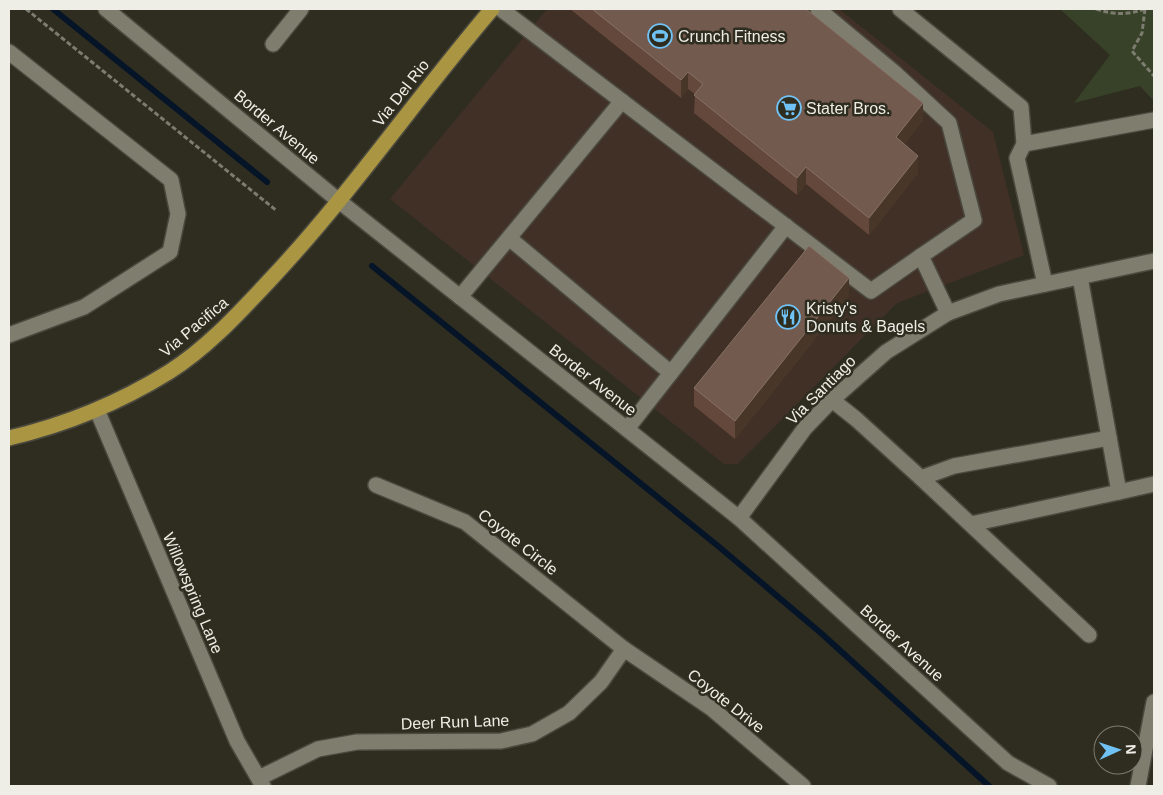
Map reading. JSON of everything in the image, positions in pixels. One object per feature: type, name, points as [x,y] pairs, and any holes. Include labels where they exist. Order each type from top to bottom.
[{"type":"main road","name":"Via Del Rio","points":[[339,201],[454,53],[492,9]]},
{"type":"main road","name":"Via Pacifica","points":[[9,438],[38,431],[97,410],[168,372],[200,349],[233,319],[300,248],[339,201]]},
{"type":"street","name":"Border Avenue","points":[[106,9],[339,201],[739,518],[1008,763],[1049,786]]},
{"type":"street","points":[[273,44],[301,9]]},
{"type":"street","points":[[501,9],[871,291],[974,220],[949,123],[895,74],[818,9]]},
{"type":"street","points":[[900,9],[1021,107],[1024,144],[1017,158],[1045,284]]},
{"type":"street","points":[[9,52],[171,180],[178,214],[170,252],[84,307],[9,335]]},
{"type":"street","points":[[460,297],[622,101]]},
{"type":"street","points":[[1024,144],[1154,120]]},
{"type":"street","points":[[627,429],[786,226]]},
{"type":"street","points":[[509,238],[671,373]]},
{"type":"street","points":[[921,256],[948,313]]},
{"type":"street","name":"Via Santiago","points":[[739,518],[805,428],[832,400],[886,352],[948,313],[999,294],[1154,261]]},
{"type":"street","points":[[1080,277],[1119,492]]},
{"type":"street","points":[[832,400],[856,419],[921,478],[1090,635]]},
{"type":"street","name":"Willowspring Lane","points":[[97,410],[237,741],[261,782]]},
{"type":"street","points":[[921,478],[954,466],[1109,438]]},
{"type":"street","points":[[970,524],[1154,484]]},
{"type":"street","name":"Coyote Circle","points":[[376,485],[465,522],[624,648]]},
{"type":"street","name":"Deer Run Lane","points":[[261,782],[318,749],[357,742],[501,741],[532,734],[569,713],[601,682],[624,648]]},
{"type":"street","name":"Coyote Drive","points":[[624,648],[711,708],[803,786]]},
{"type":"street","points":[[1138,786],[1154,702]]},
{"type":"path","points":[[26,9],[277,211]]},
{"type":"path","points":[[1096,9],[1122,14],[1146,9],[1142,33],[1132,51],[1154,76]]},
{"type":"shaded area","points":[[547,9],[839,9],[993,132],[1024,255],[897,303],[738,464],[724,464],[390,199]]},
{"type":"green space","points":[[1060,9],[1154,9],[1154,101],[1140,86],[1074,103],[1110,55]]},
{"type":"building","points":[[592,9],[806,9],[923,103],[896,137],[918,156],[869,218],[806,167],[797,178],[694,95],[703,84],[688,72],[681,80]]},
{"type":"building","points":[[809,246],[849,278],[735,421],[694,388]]},
{"type":"waterway","points":[[53,9],[267,182]]},
{"type":"waterway","points":[[372,266],[718,546],[822,634],[989,786]]},
{"type":"place","name":"Crunch Fitness","points":[[660,36]]},
{"type":"place","name":"Stater Bros.","points":[[789,108]]},
{"type":"place","name":"Kristy's Donuts & Bagels","points":[[788,317]]}]
